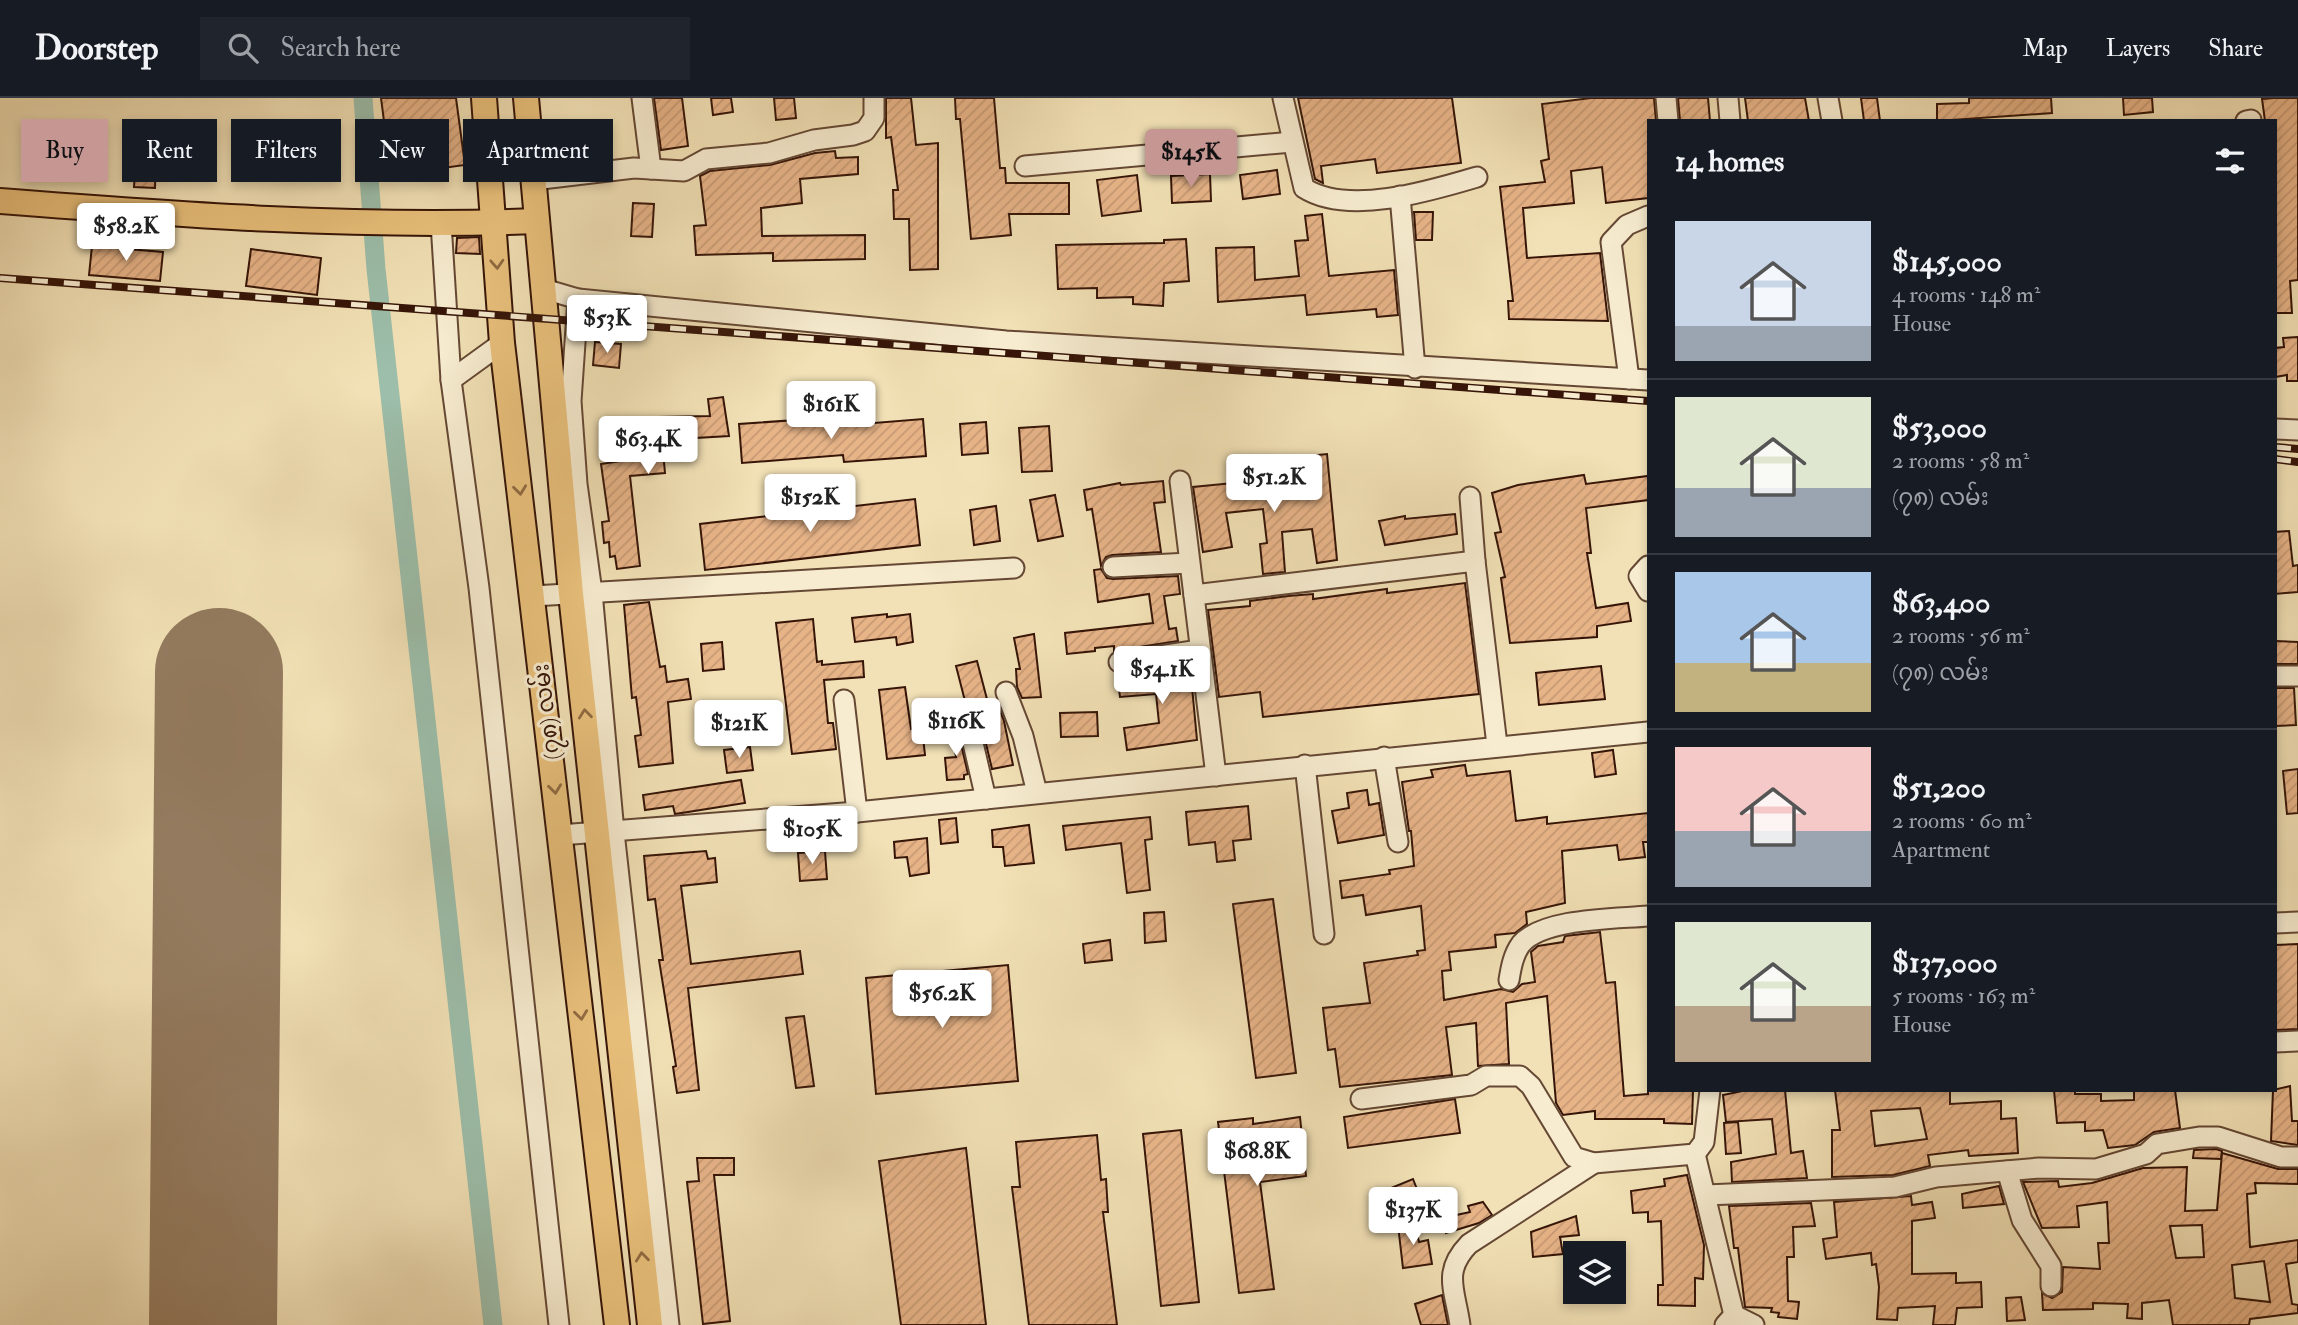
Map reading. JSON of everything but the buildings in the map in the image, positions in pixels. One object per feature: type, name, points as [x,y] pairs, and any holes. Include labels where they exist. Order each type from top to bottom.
[{"type":"main road","name":"(၇၈) လမ်း","points":[[484,98],[502,343],[617,1325]]},
{"type":"main road","name":"(၇၈) လမ်း","points":[[526,98],[528,119]]},
{"type":"main road","name":"(၇၈) လမ်း","points":[[533,182],[582,593],[650,1325]]},
{"type":"main road","points":[[0,201],[179,215],[358,223],[537,221]]},
{"type":"street","points":[[642,98],[651,169]]},
{"type":"street","points":[[613,170],[634,168],[684,171],[706,159],[769,153],[814,140],[853,135],[865,131],[874,118],[874,98]]},
{"type":"street","points":[[1283,98],[1304,188],[1316,195],[1360,200],[1401,196],[1477,177]]},
{"type":"street","points":[[1666,98],[1668,119]]},
{"type":"street","points":[[1728,98],[1730,119]]},
{"type":"street","points":[[1828,98],[1832,119]]},
{"type":"street","points":[[1025,166],[1292,142]]},
{"type":"street","points":[[1401,196],[1415,368]]},
{"type":"street","points":[[544,289],[578,299],[1006,341],[1639,380],[1611,242],[1627,225],[1647,216]]},
{"type":"street","points":[[441,223],[452,380],[479,588],[559,1325]]},
{"type":"street","points":[[578,299],[571,401],[582,593]]},
{"type":"street","points":[[452,380],[502,343]]},
{"type":"street","points":[[2277,429],[2298,430]]},
{"type":"street","points":[[1180,481],[1216,776]]},
{"type":"street","points":[[1470,497],[1497,745]]},
{"type":"street","points":[[1194,595],[1475,561]]},
{"type":"street","points":[[1113,567],[1189,563]]},
{"type":"street","points":[[1647,567],[1639,576],[1642,586],[1647,590]]},
{"type":"street","points":[[533,596],[1014,568]]},
{"type":"street","points":[[1118,662],[1200,650]]},
{"type":"street","points":[[2277,676],[2298,676]]},
{"type":"street","points":[[1006,692],[1023,736],[1037,793]]},
{"type":"street","points":[[845,700],[857,812]]},
{"type":"street","points":[[966,713],[986,799]]},
{"type":"street","points":[[560,835],[857,812],[1497,745],[1647,732]]},
{"type":"street","points":[[1384,757],[1398,842]]},
{"type":"street","points":[[1305,765],[1324,934]]},
{"type":"street","points":[[606,832],[669,1325]]},
{"type":"street","points":[[1509,980],[1513,958],[1528,937],[1567,924],[1647,916]]},
{"type":"street","points":[[2277,923],[2298,922]]},
{"type":"street","points":[[2277,1042],[2298,1041]]},
{"type":"street","points":[[1361,1099],[1471,1085],[1486,1076],[1520,1076],[1531,1086],[1574,1157],[1594,1163],[1695,1154],[1704,1142],[1710,1092]]},
{"type":"street","points":[[1706,1195],[1895,1187],[1936,1177],[2106,1167],[2146,1154],[2157,1144],[2199,1137],[2217,1136],[2281,1157],[2298,1157]]},
{"type":"street","points":[[1695,1154],[1706,1195],[1729,1320],[1754,1325]]},
{"type":"street","points":[[1460,1325],[1452,1268],[1456,1257],[1469,1244],[1594,1163]]},
{"type":"street","points":[[2007,1171],[2022,1220],[2051,1266],[2051,1286]]},
{"type":"waterway","points":[[363,98],[376,269],[493,1325]]},
{"type":"runway","points":[[213,1325],[219,672]]},
{"type":"railway","points":[[0,278],[1647,401]]},
{"type":"railway","points":[[2277,447],[2298,449]]},
{"type":"railway","points":[[2277,459],[2298,462]]}]
